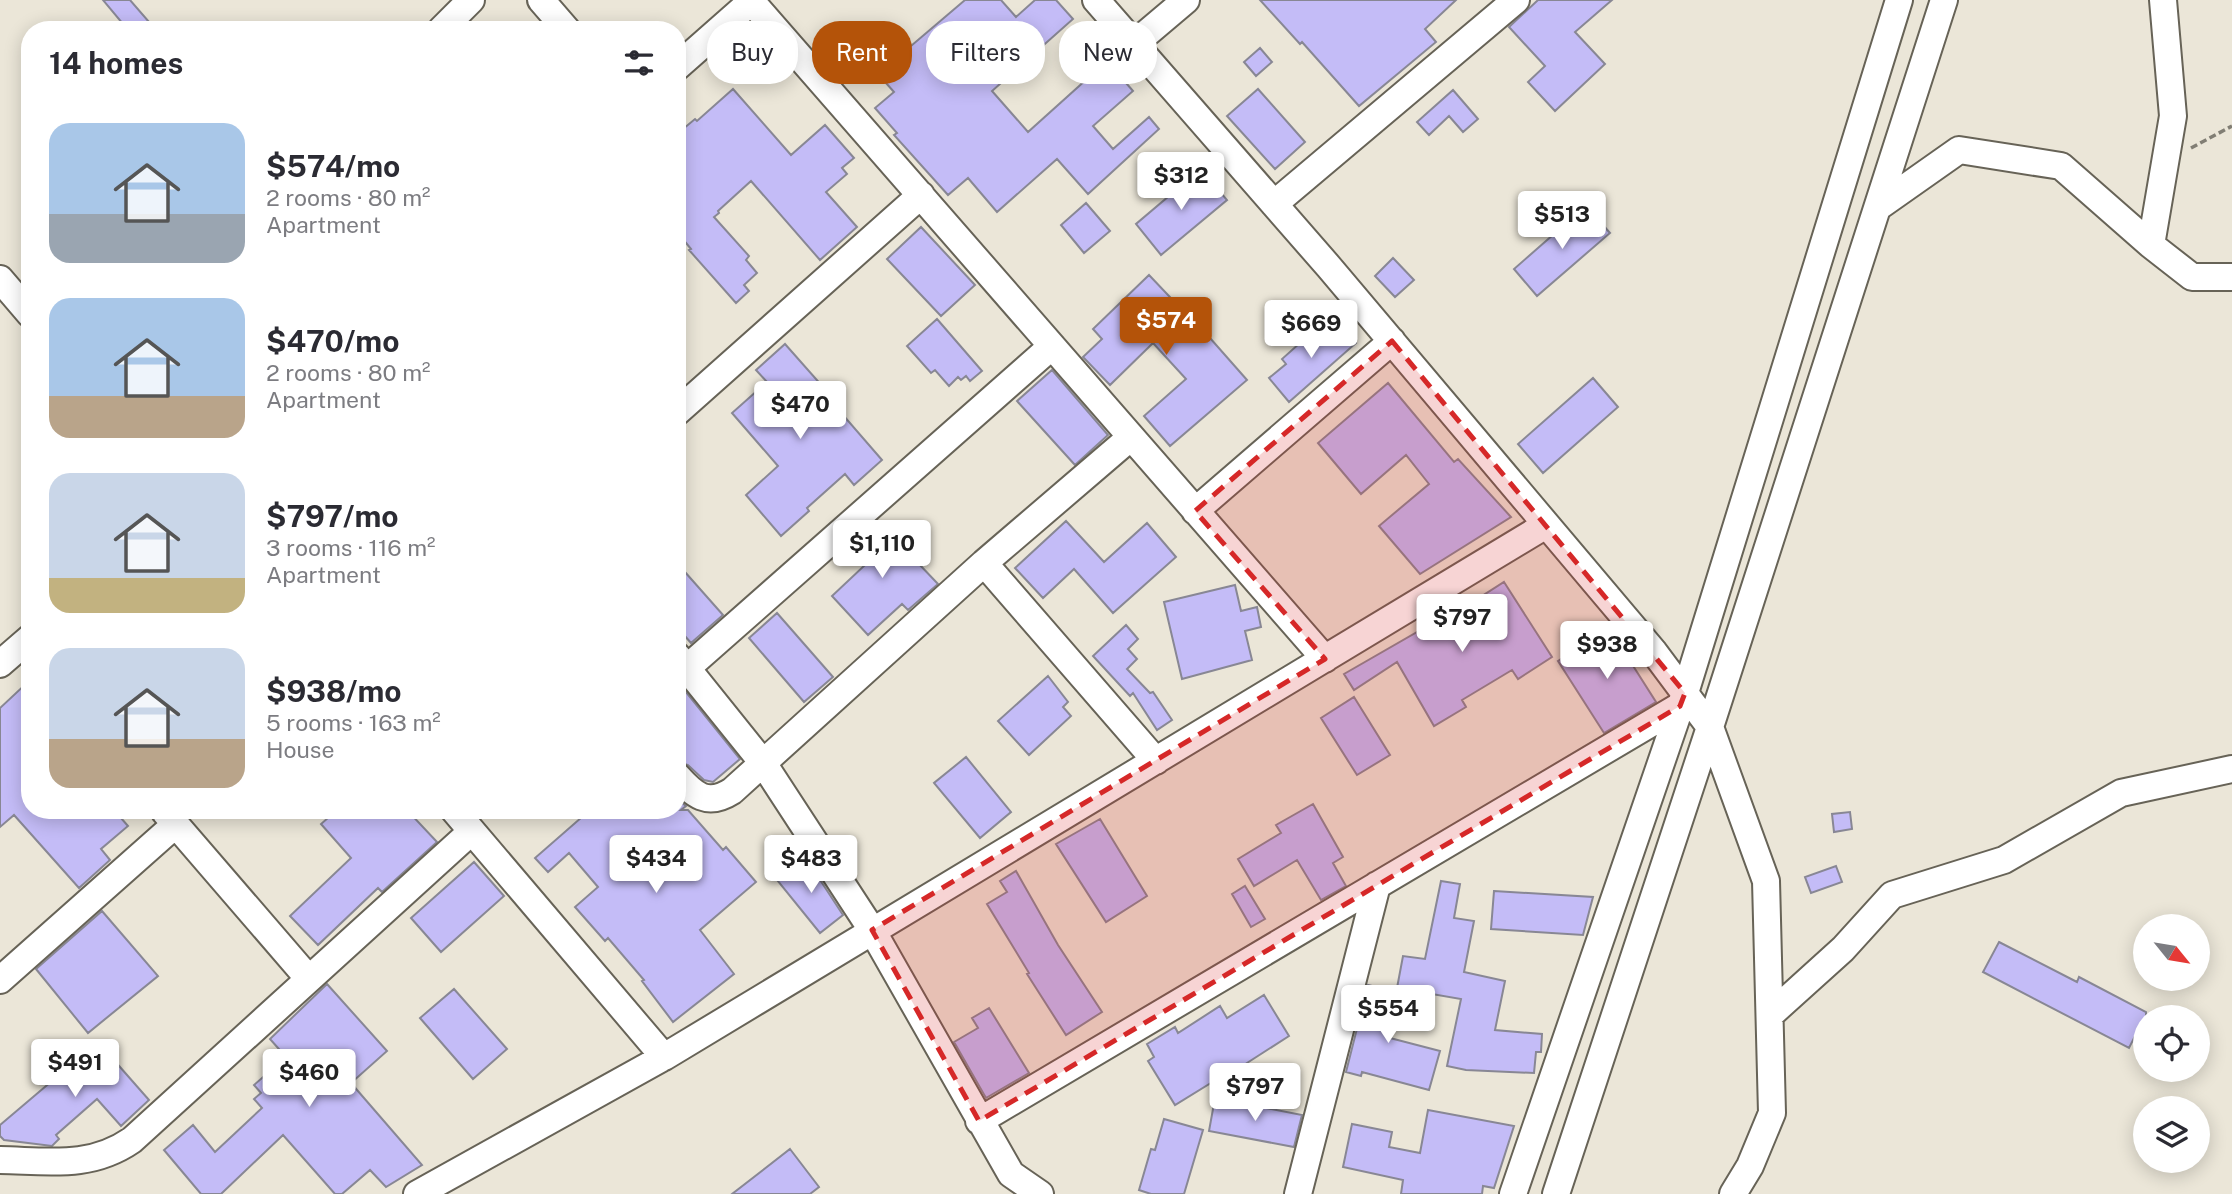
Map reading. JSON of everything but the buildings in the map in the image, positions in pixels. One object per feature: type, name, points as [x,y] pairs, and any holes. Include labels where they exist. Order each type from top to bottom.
[{"type":"street","points":[[450,21],[471,0]]},
{"type":"street","points":[[541,0],[559,21]]},
{"type":"street","points":[[1096,0],[1114,21]]},
{"type":"street","points":[[1157,25],[1186,0]]},
{"type":"street","points":[[1274,204],[1517,0]]},
{"type":"street","points":[[1513,1194],[1682,700],[1899,0]]},
{"type":"street","points":[[1556,1194],[1710,727],[1944,0]]},
{"type":"street","points":[[2151,245],[2173,116],[2163,0]]},
{"type":"street","points":[[686,59],[752,1],[1325,659]]},
{"type":"street","points":[[1157,70],[1392,341],[1654,652],[1682,700],[1710,727],[1766,881],[1772,1113],[1750,1166],[1733,1194]]},
{"type":"street","points":[[1878,207],[1959,150],[2061,166],[2192,277],[2232,276]]},
{"type":"street","points":[[686,404],[921,195]]},
{"type":"street","points":[[0,279],[21,304]]},
{"type":"street","points":[[1195,511],[1392,341]]},
{"type":"street","points":[[686,659],[1052,346]]},
{"type":"street","points":[[686,786],[701,797],[718,798],[732,790],[984,563],[1131,437]]},
{"type":"street","points":[[417,1194],[664,1057],[1546,525]]},
{"type":"street","points":[[984,563],[1156,761]]},
{"type":"street","points":[[0,664],[21,650]]},
{"type":"street","points":[[686,667],[763,763],[872,930],[1011,1174],[1040,1194]]},
{"type":"street","points":[[979,1121],[1682,700]]},
{"type":"street","points":[[1771,1014],[1843,949],[1892,895],[2004,860],[2121,793],[2232,769]]},
{"type":"street","points":[[0,980],[168,819]]},
{"type":"street","points":[[172,819],[309,979]]},
{"type":"street","points":[[462,819],[664,1057]]},
{"type":"street","points":[[0,1160],[91,1160],[132,1140],[472,831]]},
{"type":"street","points":[[1298,1194],[1377,885]]},
{"type":"path","points":[[2165,163],[2232,126]]},
{"type":"highlighted area","points":[[1392,341],[1685,693],[1680,706],[979,1121],[872,930],[1325,659],[1195,511]]}]
